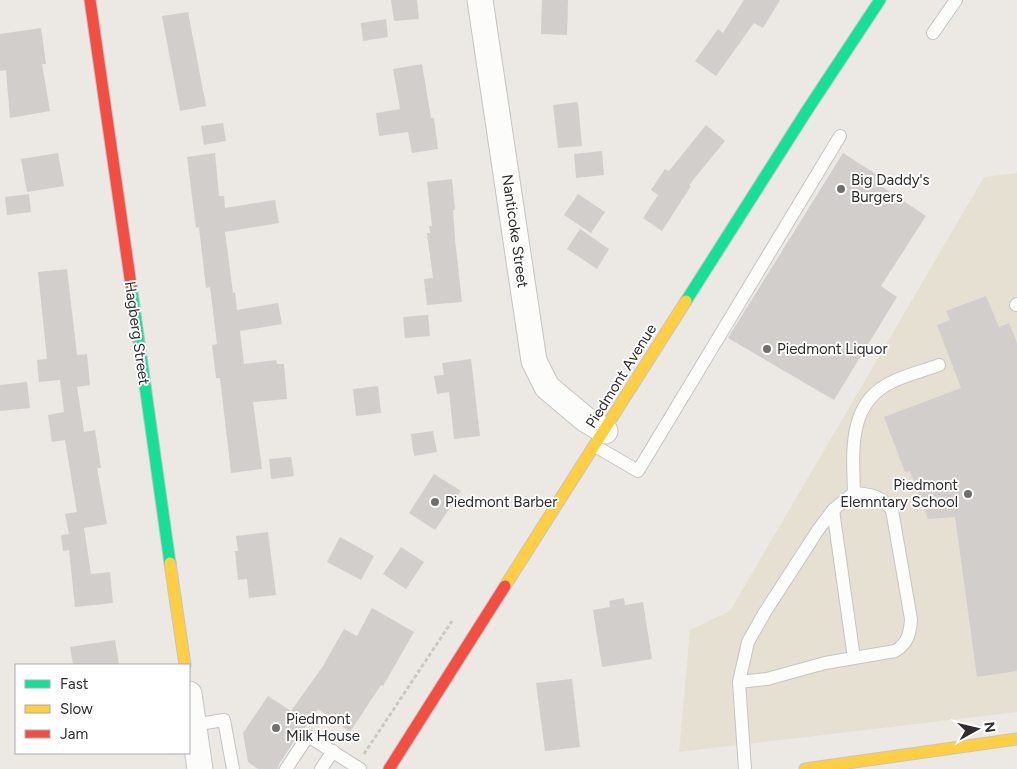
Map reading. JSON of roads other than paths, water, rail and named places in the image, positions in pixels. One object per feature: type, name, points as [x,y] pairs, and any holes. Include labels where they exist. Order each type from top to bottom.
[{"type":"main road","name":"Hagberg Street","points":[[90,0],[185,664]]},
{"type":"main road","name":"Piedmont Avenue","points":[[388,769],[806,112],[880,0]]},
{"type":"main road","points":[[805,769],[904,762],[1017,738]]},
{"type":"street","name":"Nanticoke Street","points":[[480,0],[534,361],[547,387],[585,419],[600,438]]},
{"type":"street","points":[[190,702],[200,769]]},
{"type":"lane","points":[[933,32],[956,0]]},
{"type":"lane","points":[[600,438],[638,471],[840,136]]},
{"type":"lane","points":[[854,494],[854,437],[861,412],[873,394],[891,382],[939,365]]},
{"type":"lane","points":[[739,682],[767,678],[825,663],[895,651],[904,646],[910,634],[911,619],[892,510],[884,500],[873,495],[854,494],[833,510],[748,642],[739,682],[745,769]]},
{"type":"lane","points":[[833,510],[854,658]]},
{"type":"lane","points":[[193,725],[224,720],[233,769]]},
{"type":"lane","points":[[286,769],[308,736],[355,767]]},
{"type":"lane","points":[[321,769],[333,751]]},
{"type":"place","name":"Big Daddy's Burgers","points":[[841,189]]},
{"type":"place","name":"Piedmont Liquor","points":[[767,349]]},
{"type":"place","name":"Piedmont Elemntary School","points":[[968,494]]},
{"type":"place","name":"Piedmont Barber","points":[[435,502]]},
{"type":"place","name":"Piedmont Milk House","points":[[276,728]]}]
